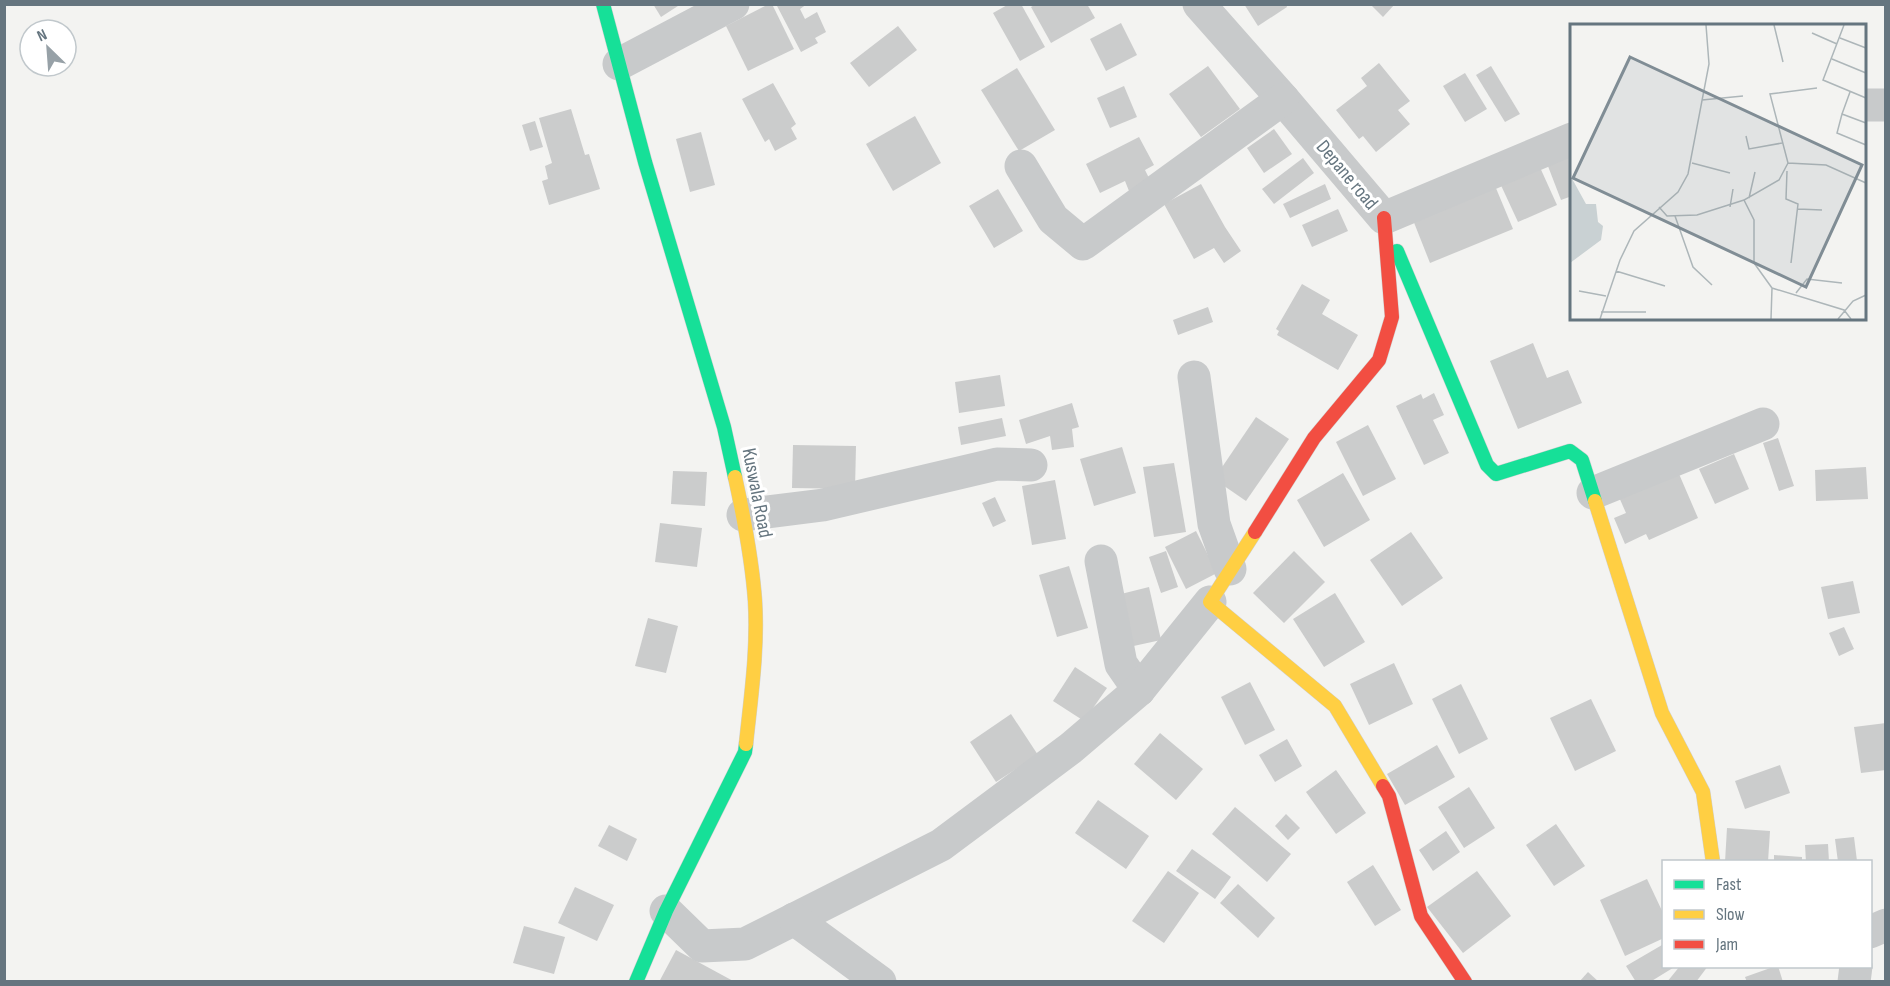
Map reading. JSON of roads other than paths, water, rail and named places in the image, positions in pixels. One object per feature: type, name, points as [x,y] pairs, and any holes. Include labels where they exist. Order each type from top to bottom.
[{"type":"street","name":"Kuswala Road","points":[[603,4],[645,162],[724,427],[748,538],[755,602],[755,663],[745,752],[666,911],[636,981]]},
{"type":"street","points":[[619,64],[733,4]]},
{"type":"street","name":"Depane road","points":[[1199,4],[1384,218],[1570,140]]},
{"type":"street","points":[[1021,166],[1053,219],[1083,244],[1283,99]]},
{"type":"street","points":[[1866,105],[1886,105]]},
{"type":"street","points":[[1384,218],[1487,465],[1496,474],[1569,451],[1582,460],[1662,713],[1702,792],[1713,860]]},
{"type":"street","points":[[666,911],[702,946],[745,944],[941,845],[1071,748],[1139,690],[1210,602],[1314,438],[1379,360],[1392,317],[1384,218]]},
{"type":"street","points":[[1194,377],[1214,524],[1230,569]]},
{"type":"street","points":[[1593,493],[1763,424]]},
{"type":"street","points":[[743,515],[823,506],[996,464],[1031,465]]},
{"type":"street","points":[[1101,561],[1121,664],[1139,690]]},
{"type":"street","points":[[1210,602],[1335,706],[1389,796],[1421,916],[1464,981]]},
{"type":"street","points":[[794,919],[880,981]]},
{"type":"street","points":[[1872,931],[1886,925]]}]
